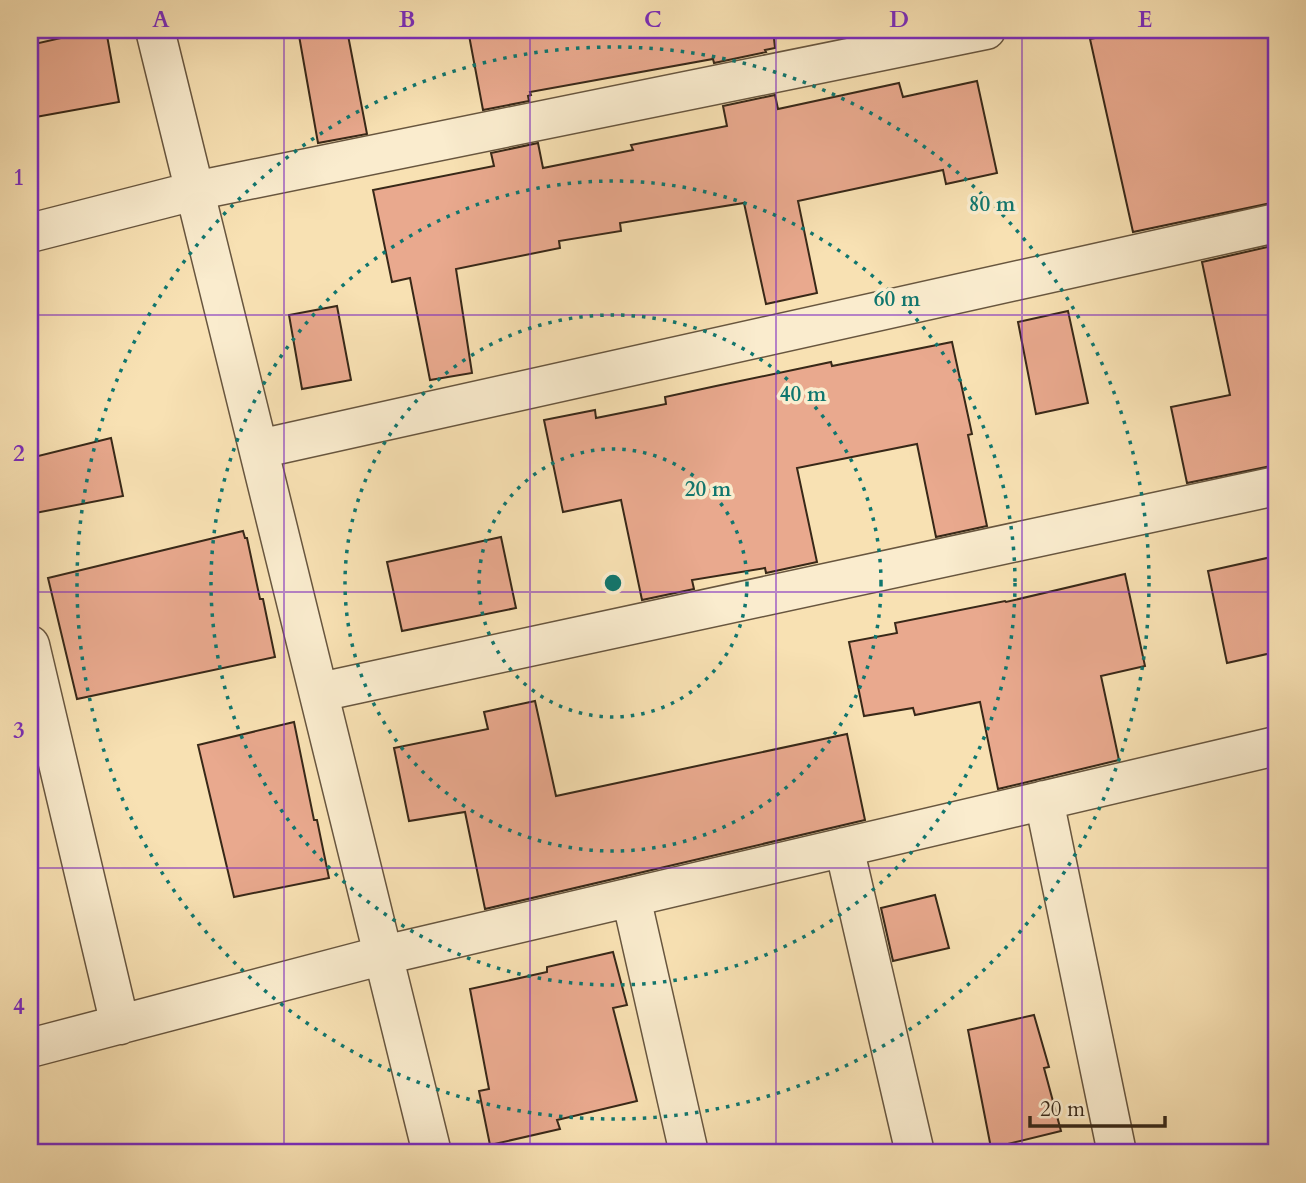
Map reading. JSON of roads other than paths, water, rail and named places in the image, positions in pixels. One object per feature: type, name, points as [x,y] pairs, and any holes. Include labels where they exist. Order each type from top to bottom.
[{"type":"street","points":[[155,30],[432,1153]]},
{"type":"street","points":[[30,233],[194,191],[986,30]]},
{"type":"street","points":[[259,449],[1276,223]]},
{"type":"street","points":[[320,692],[1276,486]]},
{"type":"street","points":[[30,645],[120,1025]]},
{"type":"street","points":[[30,1048],[384,955],[1276,746]]},
{"type":"street","points":[[1044,800],[1117,1153]]},
{"type":"street","points":[[844,847],[915,1153]]},
{"type":"street","points":[[631,897],[689,1153]]}]
